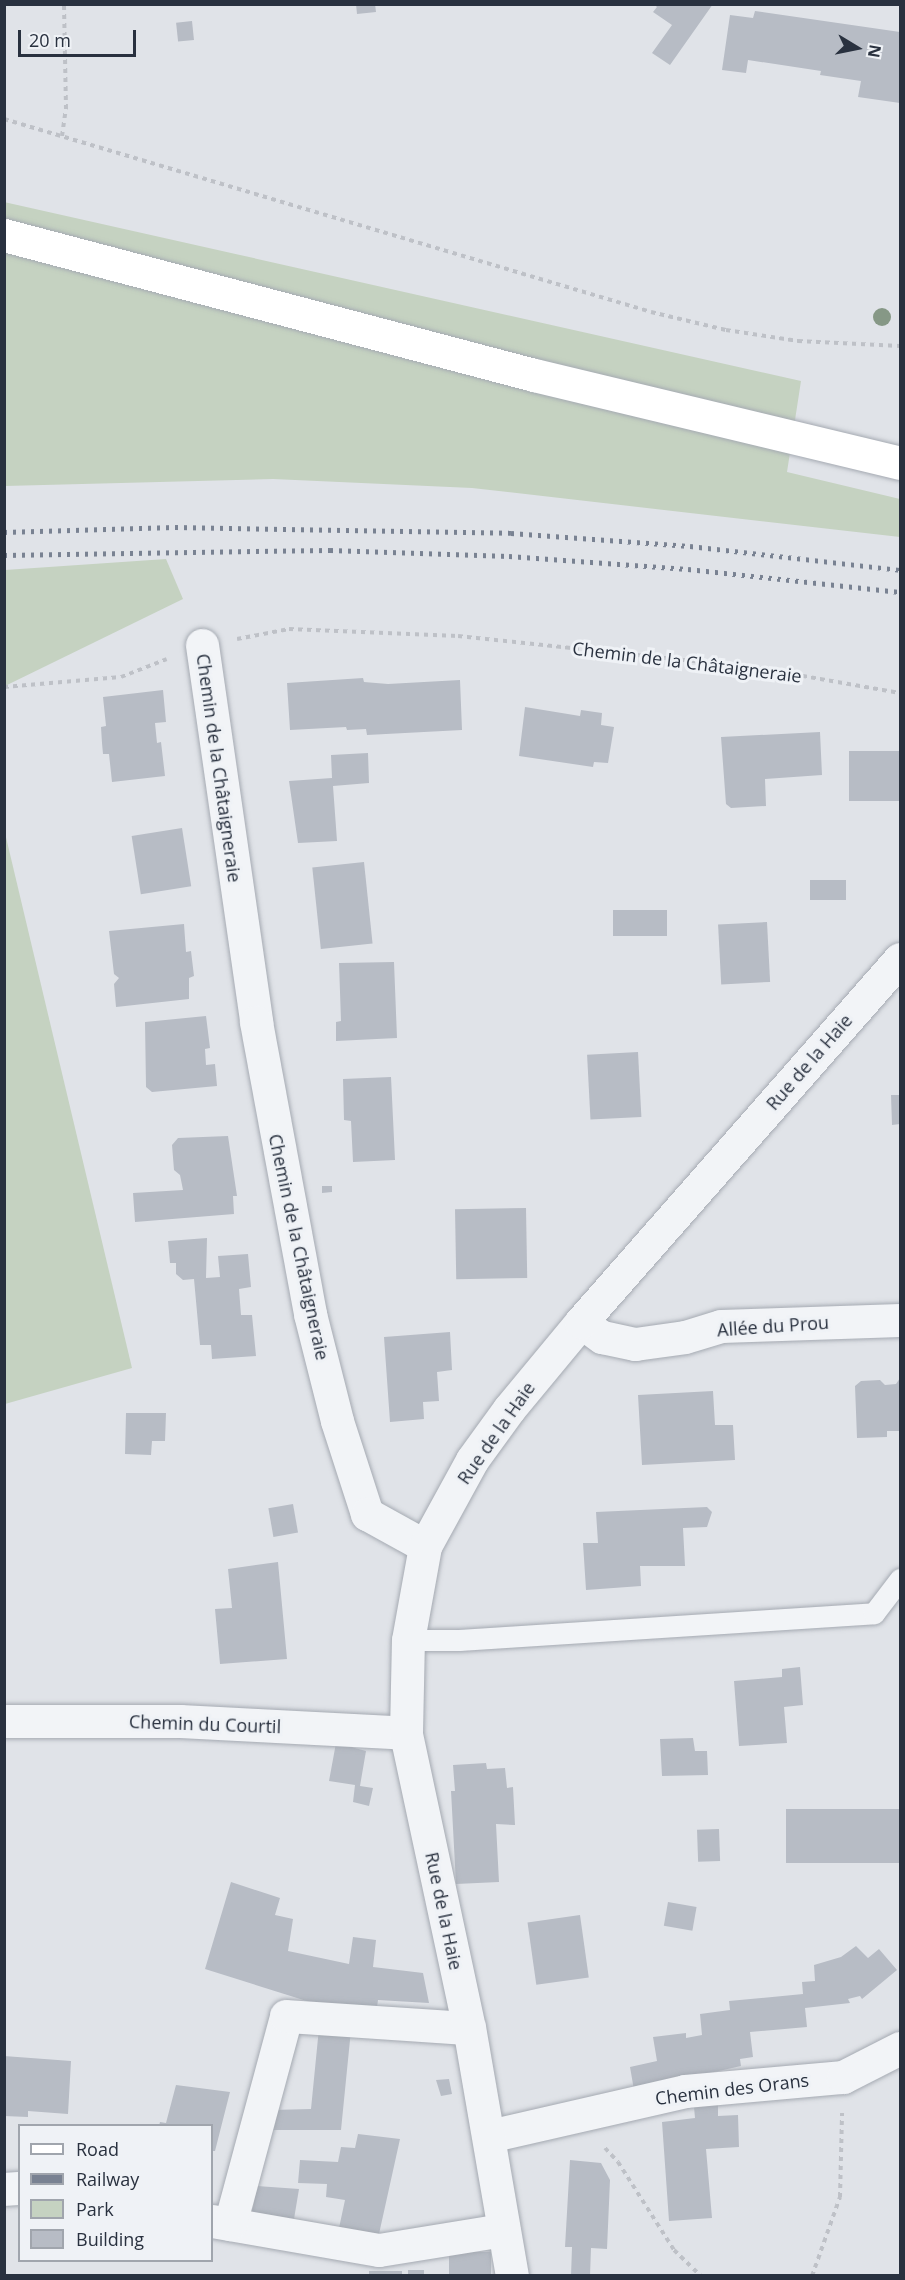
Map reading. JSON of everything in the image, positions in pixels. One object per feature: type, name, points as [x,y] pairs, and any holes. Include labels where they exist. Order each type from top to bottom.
[{"type":"main road","points":[[4,235],[534,375],[900,463]]},
{"type":"street","name":"Chemin de la Châtaigneraie","points":[[202,645],[256,1022],[310,1314],[337,1421],[367,1514],[425,1546]]},
{"type":"street","name":"Rue de la Haie","points":[[512,2276],[469,2028],[406,1733],[408,1640],[425,1546],[472,1460],[581,1322],[900,959]]},
{"type":"street","name":"Allée du Prou","points":[[581,1322],[602,1337],[635,1344],[685,1337],[722,1326],[900,1320]]},
{"type":"street","name":"Chemin du Courtil","points":[[4,1721],[180,1721],[406,1733]]},
{"type":"street","points":[[469,2028],[286,2016],[221,2223],[379,2250],[503,2230]]},
{"type":"street","name":"Chemin des Orans","points":[[489,2136],[686,2091],[843,2077],[900,2048]]},
{"type":"lane","points":[[408,1640],[874,1613],[900,1579]]},
{"type":"path","points":[[62,136],[66,109],[64,4]]},
{"type":"path","points":[[4,119],[651,312],[726,330],[798,341],[900,346]]},
{"type":"path","name":"Chemin de la Châtaigneraie","points":[[202,645],[289,629],[458,636],[758,668],[900,693]]},
{"type":"path","points":[[4,687],[121,676],[202,645]]},
{"type":"path","points":[[812,2276],[840,2197],[843,2077]]},
{"type":"path","points":[[573,2115],[618,2162],[674,2250],[701,2276]]},
{"type":"green space","points":[[4,202],[801,381],[787,472],[900,499],[900,537],[472,488],[273,479],[5,486]]},
{"type":"green space","points":[[166,559],[183,599],[5,686],[5,570]]},
{"type":"green space","points":[[5,833],[132,1368],[4,1404]]},
{"type":"building","points":[[356,4],[375,4],[376,12],[357,14]]},
{"type":"building","points":[[654,4],[713,4],[670,65],[652,53],[672,25],[653,12],[657,7]]},
{"type":"building","points":[[755,11],[900,32],[900,103],[858,97],[861,81],[820,75],[821,71],[748,60],[746,73],[722,70],[730,15],[753,18]]},
{"type":"building","points":[[192,21],[194,40],[178,42],[176,23]]},
{"type":"building","points":[[363,678],[364,682],[388,684],[460,680],[462,730],[367,735],[366,729],[347,730],[346,727],[290,730],[287,683]]},
{"type":"building","points":[[163,690],[166,722],[155,723],[157,743],[161,742],[165,776],[112,782],[109,754],[103,754],[101,727],[106,726],[103,697]]},
{"type":"building","points":[[525,707],[580,716],[581,710],[602,713],[601,725],[614,727],[608,763],[594,762],[593,767],[519,756]]},
{"type":"building","points":[[820,732],[822,775],[765,779],[766,806],[731,808],[726,804],[721,737]]},
{"type":"building","points":[[849,751],[900,751],[900,801],[849,801]]},
{"type":"building","points":[[368,753],[369,783],[333,786],[337,841],[298,843],[289,781],[332,778],[331,755]]},
{"type":"building","points":[[182,828],[191,886],[141,894],[132,836]]},
{"type":"building","points":[[364,862],[373,944],[321,949],[312,867]]},
{"type":"building","points":[[810,880],[846,880],[846,900],[810,900]]},
{"type":"building","points":[[613,910],[667,910],[667,936],[613,936]]},
{"type":"building","points":[[767,922],[770,982],[721,984],[718,925]]},
{"type":"building","points":[[184,924],[186,952],[191,951],[194,976],[189,978],[189,999],[116,1007],[114,984],[119,978],[114,974],[109,931]]},
{"type":"building","points":[[394,962],[397,1038],[336,1041],[336,1022],[341,1021],[339,963]]},
{"type":"building","points":[[206,1016],[210,1048],[205,1049],[206,1065],[215,1064],[217,1086],[152,1092],[146,1087],[145,1022]]},
{"type":"building","points":[[638,1052],[641,1117],[590,1120],[587,1055]]},
{"type":"building","points":[[391,1077],[395,1160],[353,1162],[351,1121],[344,1120],[343,1079]]},
{"type":"building","points":[[891,1095],[900,1095],[900,1124],[892,1125]]},
{"type":"building","points":[[228,1136],[237,1196],[233,1196],[234,1214],[135,1222],[133,1193],[183,1190],[180,1175],[174,1170],[172,1145],[178,1138]]},
{"type":"building","points":[[322,1186],[332,1186],[332,1192],[322,1193]]},
{"type":"building","points":[[526,1208],[527,1278],[456,1279],[455,1209]]},
{"type":"building","points":[[207,1238],[206,1278],[220,1277],[218,1256],[248,1254],[251,1287],[239,1289],[241,1315],[252,1315],[256,1356],[212,1359],[211,1345],[200,1345],[194,1279],[183,1280],[176,1274],[176,1263],[170,1263],[168,1241]]},
{"type":"building","points":[[450,1332],[452,1370],[437,1372],[439,1401],[423,1402],[424,1419],[390,1422],[384,1337]]},
{"type":"building","points":[[900,1378],[900,1431],[887,1431],[887,1437],[857,1438],[855,1386],[861,1381],[880,1380],[885,1385],[896,1384]]},
{"type":"building","points":[[713,1391],[715,1425],[733,1425],[735,1460],[642,1465],[638,1395]]},
{"type":"building","points":[[126,1413],[166,1413],[165,1441],[152,1441],[151,1455],[125,1454]]},
{"type":"building","points":[[293,1504],[298,1533],[273,1537],[268,1508]]},
{"type":"building","points":[[707,1507],[712,1512],[707,1527],[683,1528],[685,1566],[640,1566],[641,1586],[586,1590],[583,1543],[598,1543],[596,1512]]},
{"type":"building","points":[[278,1562],[287,1659],[220,1664],[215,1609],[232,1608],[228,1569]]},
{"type":"building","points":[[800,1667],[803,1705],[784,1707],[787,1743],[739,1746],[734,1681],[782,1677],[782,1669]]},
{"type":"building","points":[[693,1738],[695,1751],[707,1751],[708,1775],[662,1776],[660,1739]]},
{"type":"building","points":[[336,1743],[366,1751],[360,1786],[373,1788],[369,1806],[353,1802],[355,1785],[329,1781]]},
{"type":"building","points":[[486,1763],[487,1769],[505,1768],[507,1788],[513,1787],[515,1825],[496,1824],[499,1882],[456,1884],[451,1791],[455,1791],[453,1765]]},
{"type":"building","points":[[786,1809],[900,1809],[900,1863],[786,1863]]},
{"type":"building","points":[[719,1829],[720,1861],[698,1862],[697,1830]]},
{"type":"building","points":[[231,1882],[280,1898],[275,1915],[293,1919],[288,1951],[349,1964],[353,1937],[376,1940],[373,1967],[423,1973],[429,2003],[378,2000],[377,2007],[313,2003],[205,1969]]},
{"type":"building","points":[[668,1902],[697,1907],[692,1931],[664,1926]]},
{"type":"building","points":[[580,1915],[589,1977],[536,1985],[528,1922]]},
{"type":"building","points":[[856,1946],[868,1958],[879,1949],[897,1970],[862,1999],[860,1996],[848,1999],[850,2003],[805,2008],[807,2027],[750,2032],[753,2057],[740,2059],[741,2066],[634,2090],[630,2067],[657,2061],[653,2037],[686,2033],[686,2038],[702,2035],[700,2014],[730,2010],[729,2001],[803,1994],[802,1982],[815,1981],[814,1965],[841,1957]]},
{"type":"building","points":[[319,2028],[351,2030],[341,2130],[272,2130],[272,2110],[311,2109]]},
{"type":"building","points":[[4,2056],[71,2061],[68,2114],[28,2111],[28,2117],[4,2116]]},
{"type":"building","points":[[449,2079],[452,2094],[441,2096],[436,2080]]},
{"type":"building","points":[[176,2085],[230,2092],[215,2151],[213,2151],[213,2124],[160,2124],[160,2122],[166,2123]]},
{"type":"building","points":[[718,2104],[718,2116],[738,2115],[739,2147],[706,2149],[712,2218],[669,2221],[662,2122],[695,2118],[694,2107]]},
{"type":"building","points":[[358,2134],[400,2139],[379,2234],[339,2228],[345,2200],[326,2197],[327,2184],[298,2183],[300,2160],[338,2162],[341,2147],[355,2148]]},
{"type":"building","points":[[570,2160],[601,2163],[610,2180],[607,2249],[591,2248],[590,2276],[571,2276],[572,2247],[565,2247]]},
{"type":"building","points":[[257,2186],[299,2189],[294,2219],[252,2212]]},
{"type":"building","points":[[449,2252],[491,2252],[491,2276],[449,2276]]},
{"type":"building","points":[[408,2270],[424,2270],[424,2276],[408,2276]]},
{"type":"building","points":[[369,2271],[402,2271],[402,2276],[369,2276]]},
{"type":"railway","points":[[4,532],[175,527],[511,533],[690,546],[900,570]]},
{"type":"railway","points":[[4,555],[330,550],[509,556],[688,569],[900,592]]}]
